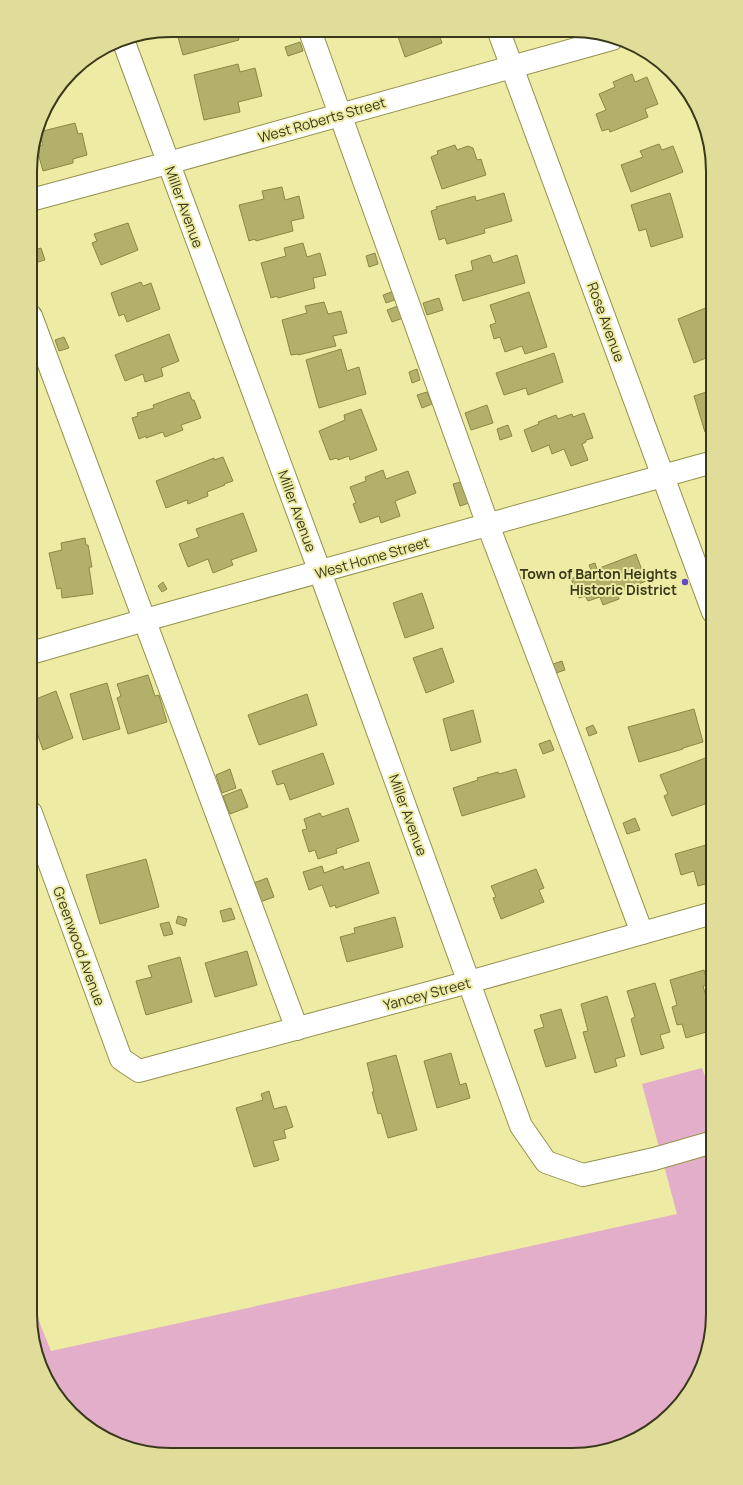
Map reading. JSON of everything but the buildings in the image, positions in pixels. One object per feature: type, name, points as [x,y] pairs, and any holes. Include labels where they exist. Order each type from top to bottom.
[{"type":"street","points":[[312,37],[488,525],[642,933]]},
{"type":"street","name":"Rose Avenue","points":[[501,37],[706,593]]},
{"type":"street","name":"West Roberts Street","points":[[37,198],[603,41]]},
{"type":"street","name":"Miller Avenue","points":[[125,45],[320,572],[521,1126],[546,1162],[583,1175],[654,1159],[706,1144]]},
{"type":"street","points":[[37,332],[297,1029]]},
{"type":"street","name":"West Home Street","points":[[37,651],[706,464]]},
{"type":"street","name":"Greenwood Avenue","points":[[37,831],[121,1059],[139,1071]]},
{"type":"street","name":"Yancey Street","points":[[139,1071],[469,982],[706,915]]},
{"type":"shaded area","points":[[702,1068],[706,1079],[706,1323],[696,1365],[678,1396],[667,1409],[654,1420],[631,1434],[615,1441],[581,1448],[153,1447],[120,1438],[89,1420],[70,1402],[60,1389],[51,1373],[44,1357],[38,1332],[37,1317],[51,1351],[677,1214],[642,1084]]},
{"type":"place","name":"Town of Barton Heights Historic District","points":[[685,582]]}]
